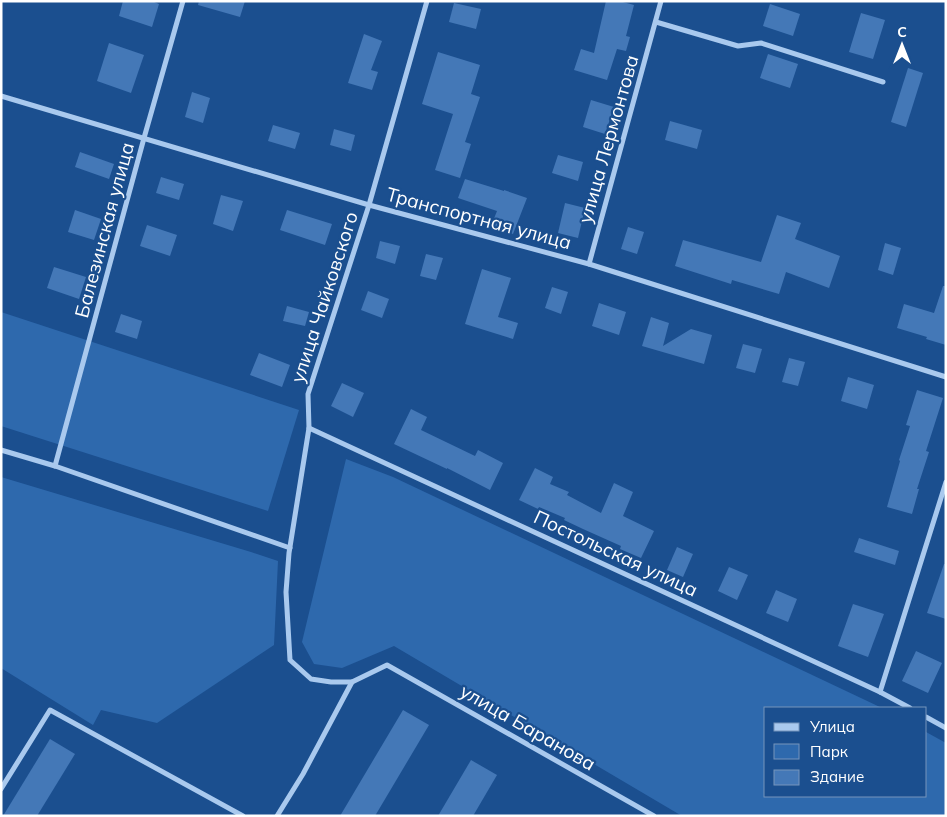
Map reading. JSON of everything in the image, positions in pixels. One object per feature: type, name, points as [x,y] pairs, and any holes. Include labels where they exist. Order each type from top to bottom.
[{"type":"street","name":"Балезинская улица","points":[[56,466],[144,138],[183,1]]},
{"type":"street","name":"улица Чайковского","points":[[352,682],[331,682],[311,679],[290,660],[286,592],[290,548],[309,428],[308,394],[369,204],[427,1]]},
{"type":"street","name":"улица Лермонтова","points":[[589,264],[661,1]]},
{"type":"street","points":[[656,22],[738,46],[761,43],[882,82]]},
{"type":"street","name":"Транспортная улица","points":[[1,96],[369,204],[589,264],[946,377]]},
{"type":"street","name":"Постольская улица","points":[[309,428],[880,692],[908,707]]},
{"type":"street","points":[[1,450],[56,466],[290,548]]},
{"type":"street","points":[[880,692],[946,482]]},
{"type":"street","name":"улица Баранова","points":[[352,682],[387,665],[654,816]]},
{"type":"street","points":[[277,816],[303,774],[352,682]]},
{"type":"street","points":[[1,789],[50,710],[243,816]]},
{"type":"street","points":[[927,718],[946,728]]},
{"type":"green space","points":[[1,312],[299,410],[268,511],[1,426]]},
{"type":"green space","points":[[346,459],[393,477],[880,707],[764,707],[764,797],[927,797],[927,733],[946,743],[946,816],[682,816],[394,646],[342,668],[314,664],[302,642]]},
{"type":"green space","points":[[1,477],[278,561],[274,645],[157,723],[101,710],[93,725],[1,668]]},
{"type":"building","points":[[123,1],[152,1],[159,4],[152,27],[119,16]]},
{"type":"building","points":[[199,1],[245,1],[240,17],[198,5]]},
{"type":"building","points":[[606,1],[619,1],[634,5],[626,36],[630,37],[626,51],[617,49],[607,80],[574,70],[581,49],[594,53]]},
{"type":"building","points":[[454,3],[481,9],[476,29],[449,22]]},
{"type":"building","points":[[770,4],[800,14],[793,36],[763,26]]},
{"type":"building","points":[[861,13],[885,20],[873,59],[849,52]]},
{"type":"building","points":[[364,34],[382,41],[371,70],[378,72],[372,90],[348,83]]},
{"type":"building","points":[[109,43],[144,55],[131,93],[97,81]]},
{"type":"building","points":[[438,52],[480,65],[471,94],[480,97],[465,142],[471,144],[460,178],[435,170],[453,114],[422,104]]},
{"type":"building","points":[[768,54],[798,64],[790,88],[760,78]]},
{"type":"building","points":[[908,68],[923,73],[906,127],[891,122]]},
{"type":"building","points":[[192,92],[210,98],[203,123],[185,117]]},
{"type":"building","points":[[591,100],[614,107],[605,134],[583,127]]},
{"type":"building","points":[[670,121],[702,130],[697,149],[665,140]]},
{"type":"building","points":[[273,125],[300,133],[295,149],[268,141]]},
{"type":"building","points":[[334,129],[355,135],[351,151],[330,145]]},
{"type":"building","points":[[80,152],[114,164],[109,179],[75,167]]},
{"type":"building","points":[[558,155],[583,162],[578,181],[552,173]]},
{"type":"building","points":[[161,177],[184,184],[179,200],[156,193]]},
{"type":"building","points":[[465,179],[527,198],[513,234],[491,226],[497,211],[458,198]]},
{"type":"building","points":[[221,195],[243,201],[233,231],[213,224]]},
{"type":"building","points":[[565,203],[585,208],[578,238],[558,233]]},
{"type":"building","points":[[75,210],[101,219],[94,240],[68,232]]},
{"type":"building","points":[[287,210],[332,224],[325,245],[280,230]]},
{"type":"building","points":[[777,215],[801,223],[795,239],[840,256],[829,288],[786,272],[779,294],[732,280],[731,284],[675,266],[683,240],[761,262]]},
{"type":"building","points":[[147,225],[177,235],[170,256],[140,246]]},
{"type":"building","points":[[628,227],[644,232],[637,254],[621,249]]},
{"type":"building","points":[[380,241],[400,246],[395,264],[376,258]]},
{"type":"building","points":[[885,243],[901,248],[893,275],[878,270]]},
{"type":"building","points":[[426,254],[443,258],[436,280],[420,276]]},
{"type":"building","points":[[54,267],[86,277],[79,299],[47,288]]},
{"type":"building","points":[[482,269],[511,278],[498,317],[518,323],[513,339],[465,324]]},
{"type":"building","points":[[943,286],[946,286],[946,345],[897,328],[904,304],[934,313]]},
{"type":"building","points":[[552,287],[568,292],[561,314],[545,308]]},
{"type":"building","points":[[368,291],[389,299],[382,318],[361,310]]},
{"type":"building","points":[[599,303],[626,312],[619,335],[592,326]]},
{"type":"building","points":[[287,306],[309,312],[305,326],[283,321]]},
{"type":"building","points":[[121,314],[142,321],[137,339],[115,332]]},
{"type":"building","points":[[651,317],[669,323],[663,346],[691,329],[712,335],[704,364],[642,346]]},
{"type":"building","points":[[743,344],[762,349],[755,373],[736,368]]},
{"type":"building","points":[[259,353],[290,365],[282,387],[250,375]]},
{"type":"building","points":[[789,358],[805,362],[798,386],[782,382]]},
{"type":"building","points":[[848,377],[874,385],[867,409],[841,401]]},
{"type":"building","points":[[342,383],[364,393],[353,417],[331,406]]},
{"type":"building","points":[[917,390],[943,398],[926,451],[929,452],[917,489],[919,489],[912,514],[887,507],[910,426],[906,425]]},
{"type":"building","points":[[411,409],[427,417],[421,430],[475,456],[478,450],[503,463],[490,490],[394,444]]},
{"type":"building","points":[[535,468],[553,477],[550,484],[569,492],[567,495],[601,513],[614,483],[633,492],[623,516],[654,531],[641,558],[620,549],[621,546],[564,520],[565,518],[519,500]]},
{"type":"building","points":[[859,538],[899,551],[895,565],[854,552]]},
{"type":"building","points":[[677,547],[693,554],[683,577],[667,570]]},
{"type":"building","points":[[944,564],[946,564],[946,619],[927,613]]},
{"type":"building","points":[[729,567],[748,575],[737,600],[718,591]]},
{"type":"building","points":[[776,590],[797,599],[788,622],[766,613]]},
{"type":"building","points":[[853,604],[884,614],[868,657],[838,646]]},
{"type":"building","points":[[916,651],[942,663],[928,693],[902,681]]},
{"type":"building","points":[[403,710],[429,725],[375,816],[340,816]]},
{"type":"building","points":[[50,739],[75,754],[37,816],[3,816]]},
{"type":"building","points":[[471,760],[497,775],[473,816],[438,816]]}]
